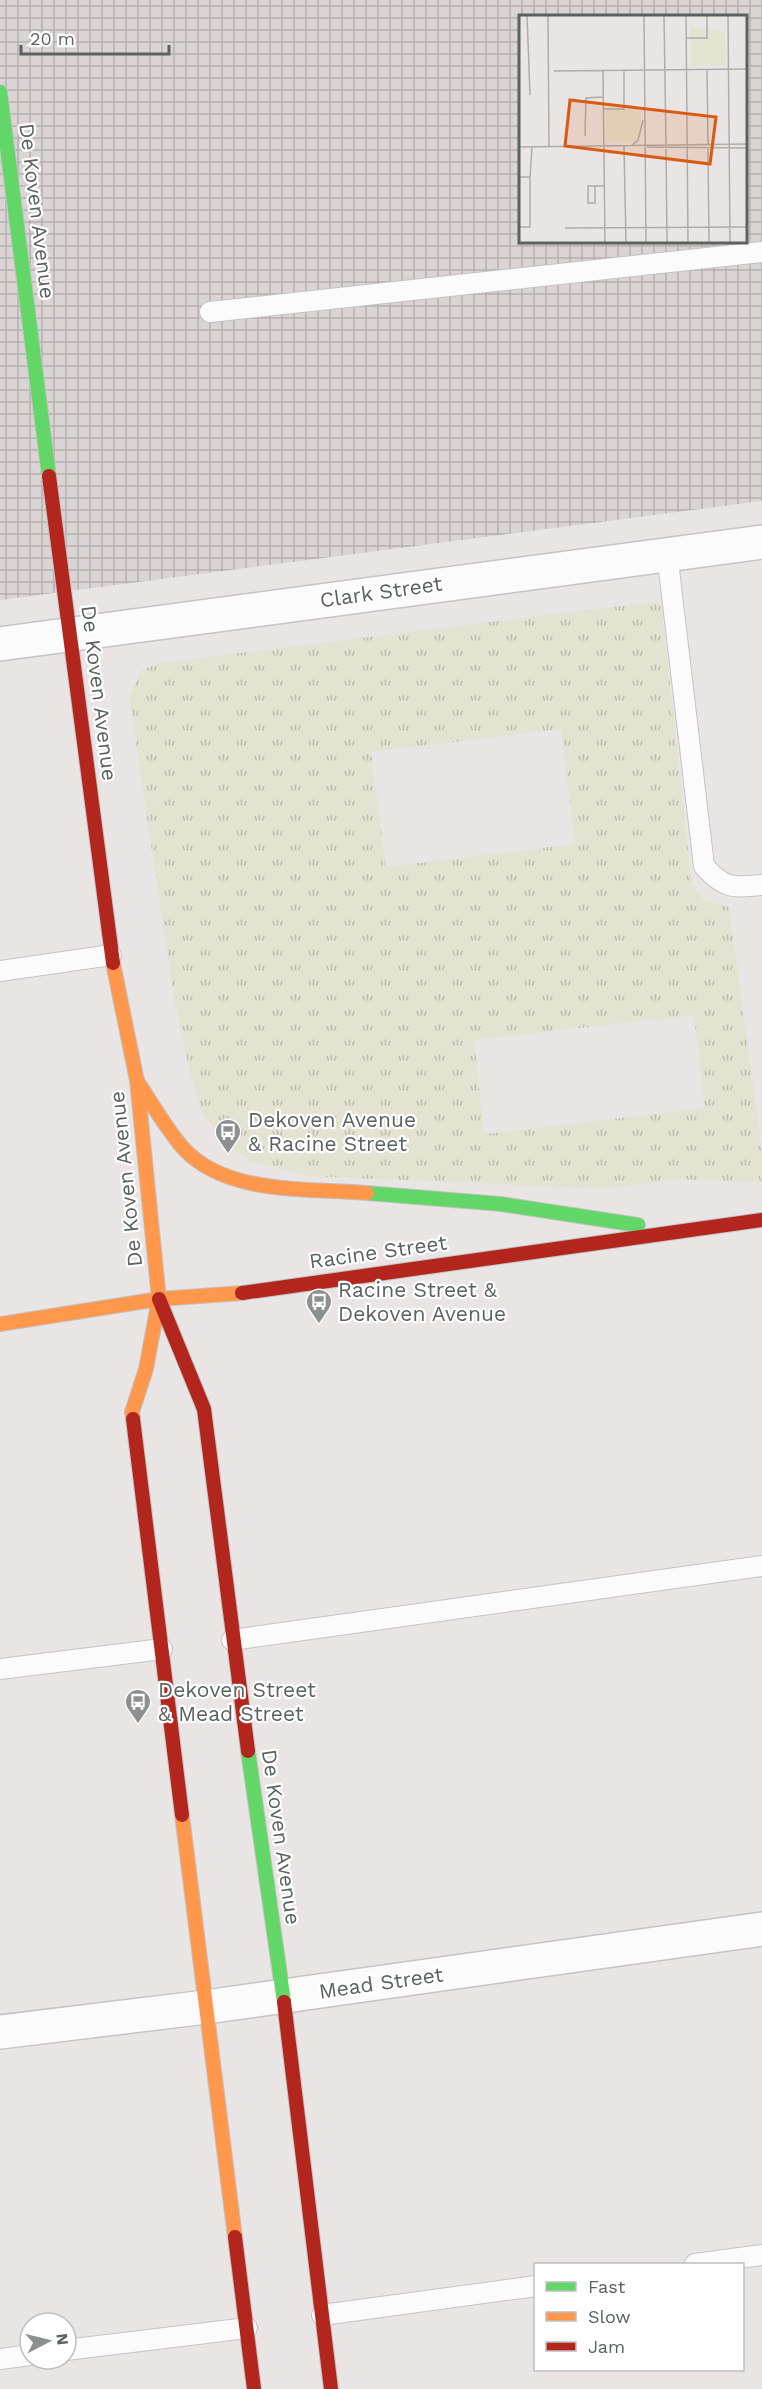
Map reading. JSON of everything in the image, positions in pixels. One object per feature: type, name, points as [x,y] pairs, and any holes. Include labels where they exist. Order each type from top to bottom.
[{"type":"street","name":"De Koven Avenue","points":[[0,92],[111,955],[137,1081],[159,1299],[146,1369],[132,1412],[254,2389]]},
{"type":"street","name":"Clark Street","points":[[0,644],[762,542]]},
{"type":"street","points":[[137,1081],[184,1149],[210,1171],[242,1183],[501,1204],[672,1231]]},
{"type":"street","name":"Racine Street","points":[[0,1324],[159,1299],[249,1292],[762,1220]]},
{"type":"street","name":"De Koven Avenue","points":[[159,1299],[204,1409],[232,1640],[283,1996],[331,2389]]},
{"type":"street","name":"Mead Street","points":[[0,2032],[206,2007],[762,1929]]},
{"type":"lane","points":[[210,312],[762,252]]},
{"type":"lane","points":[[667,553],[704,866],[718,882],[735,888],[762,885]]},
{"type":"lane","points":[[0,971],[111,955]]},
{"type":"lane","points":[[232,1640],[762,1566]]},
{"type":"lane","points":[[0,1669],[162,1649]]},
{"type":"lane","points":[[708,2263],[762,2255]]},
{"type":"lane","points":[[322,2315],[534,2286]]},
{"type":"lane","points":[[78,2349],[247,2328]]},
{"type":"lane","points":[[0,2359],[18,2357]]},
{"type":"shaded area","points":[[0,0],[762,0],[762,501],[0,600]]},
{"type":"green space","points":[[661,601],[692,886],[704,900],[729,907],[762,1150],[762,1183],[678,1179],[605,1189],[309,1176],[250,1161],[224,1143],[202,1112],[189,1069],[174,999],[129,696],[141,671],[158,663]],"holes":[[[561,729],[575,844],[386,867],[371,752]],[[694,1015],[705,1108],[484,1134],[474,1040]]]},
{"type":"traffic: fast","points":[[0,92],[49,476]]},
{"type":"traffic: fast","points":[[367,1193],[501,1204],[638,1225]]},
{"type":"traffic: fast","points":[[248,1751],[284,2002]]},
{"type":"traffic: slow","points":[[113,963],[137,1081],[159,1299],[146,1369],[132,1412],[133,1419]]},
{"type":"traffic: slow","points":[[137,1081],[184,1149],[202,1164],[222,1175],[270,1186],[367,1193]]},
{"type":"traffic: slow","points":[[0,1324],[159,1299],[242,1293]]},
{"type":"traffic: slow","points":[[182,1815],[235,2237]]},
{"type":"traffic: jam","points":[[49,476],[113,963]]},
{"type":"traffic: jam","points":[[242,1293],[762,1220]]},
{"type":"traffic: jam","points":[[159,1299],[204,1409],[248,1751]]},
{"type":"traffic: jam","points":[[133,1419],[182,1815]]},
{"type":"traffic: jam","points":[[284,2002],[331,2389]]},
{"type":"traffic: jam","points":[[235,2237],[254,2389]]},
{"type":"place","name":"Dekoven Avenue & Racine Street","points":[[228,1155]]},
{"type":"place","name":"Racine Street & Dekoven Avenue","points":[[319,1325]]},
{"type":"place","name":"Dekoven Street & Mead Street","points":[[138,1725]]}]
